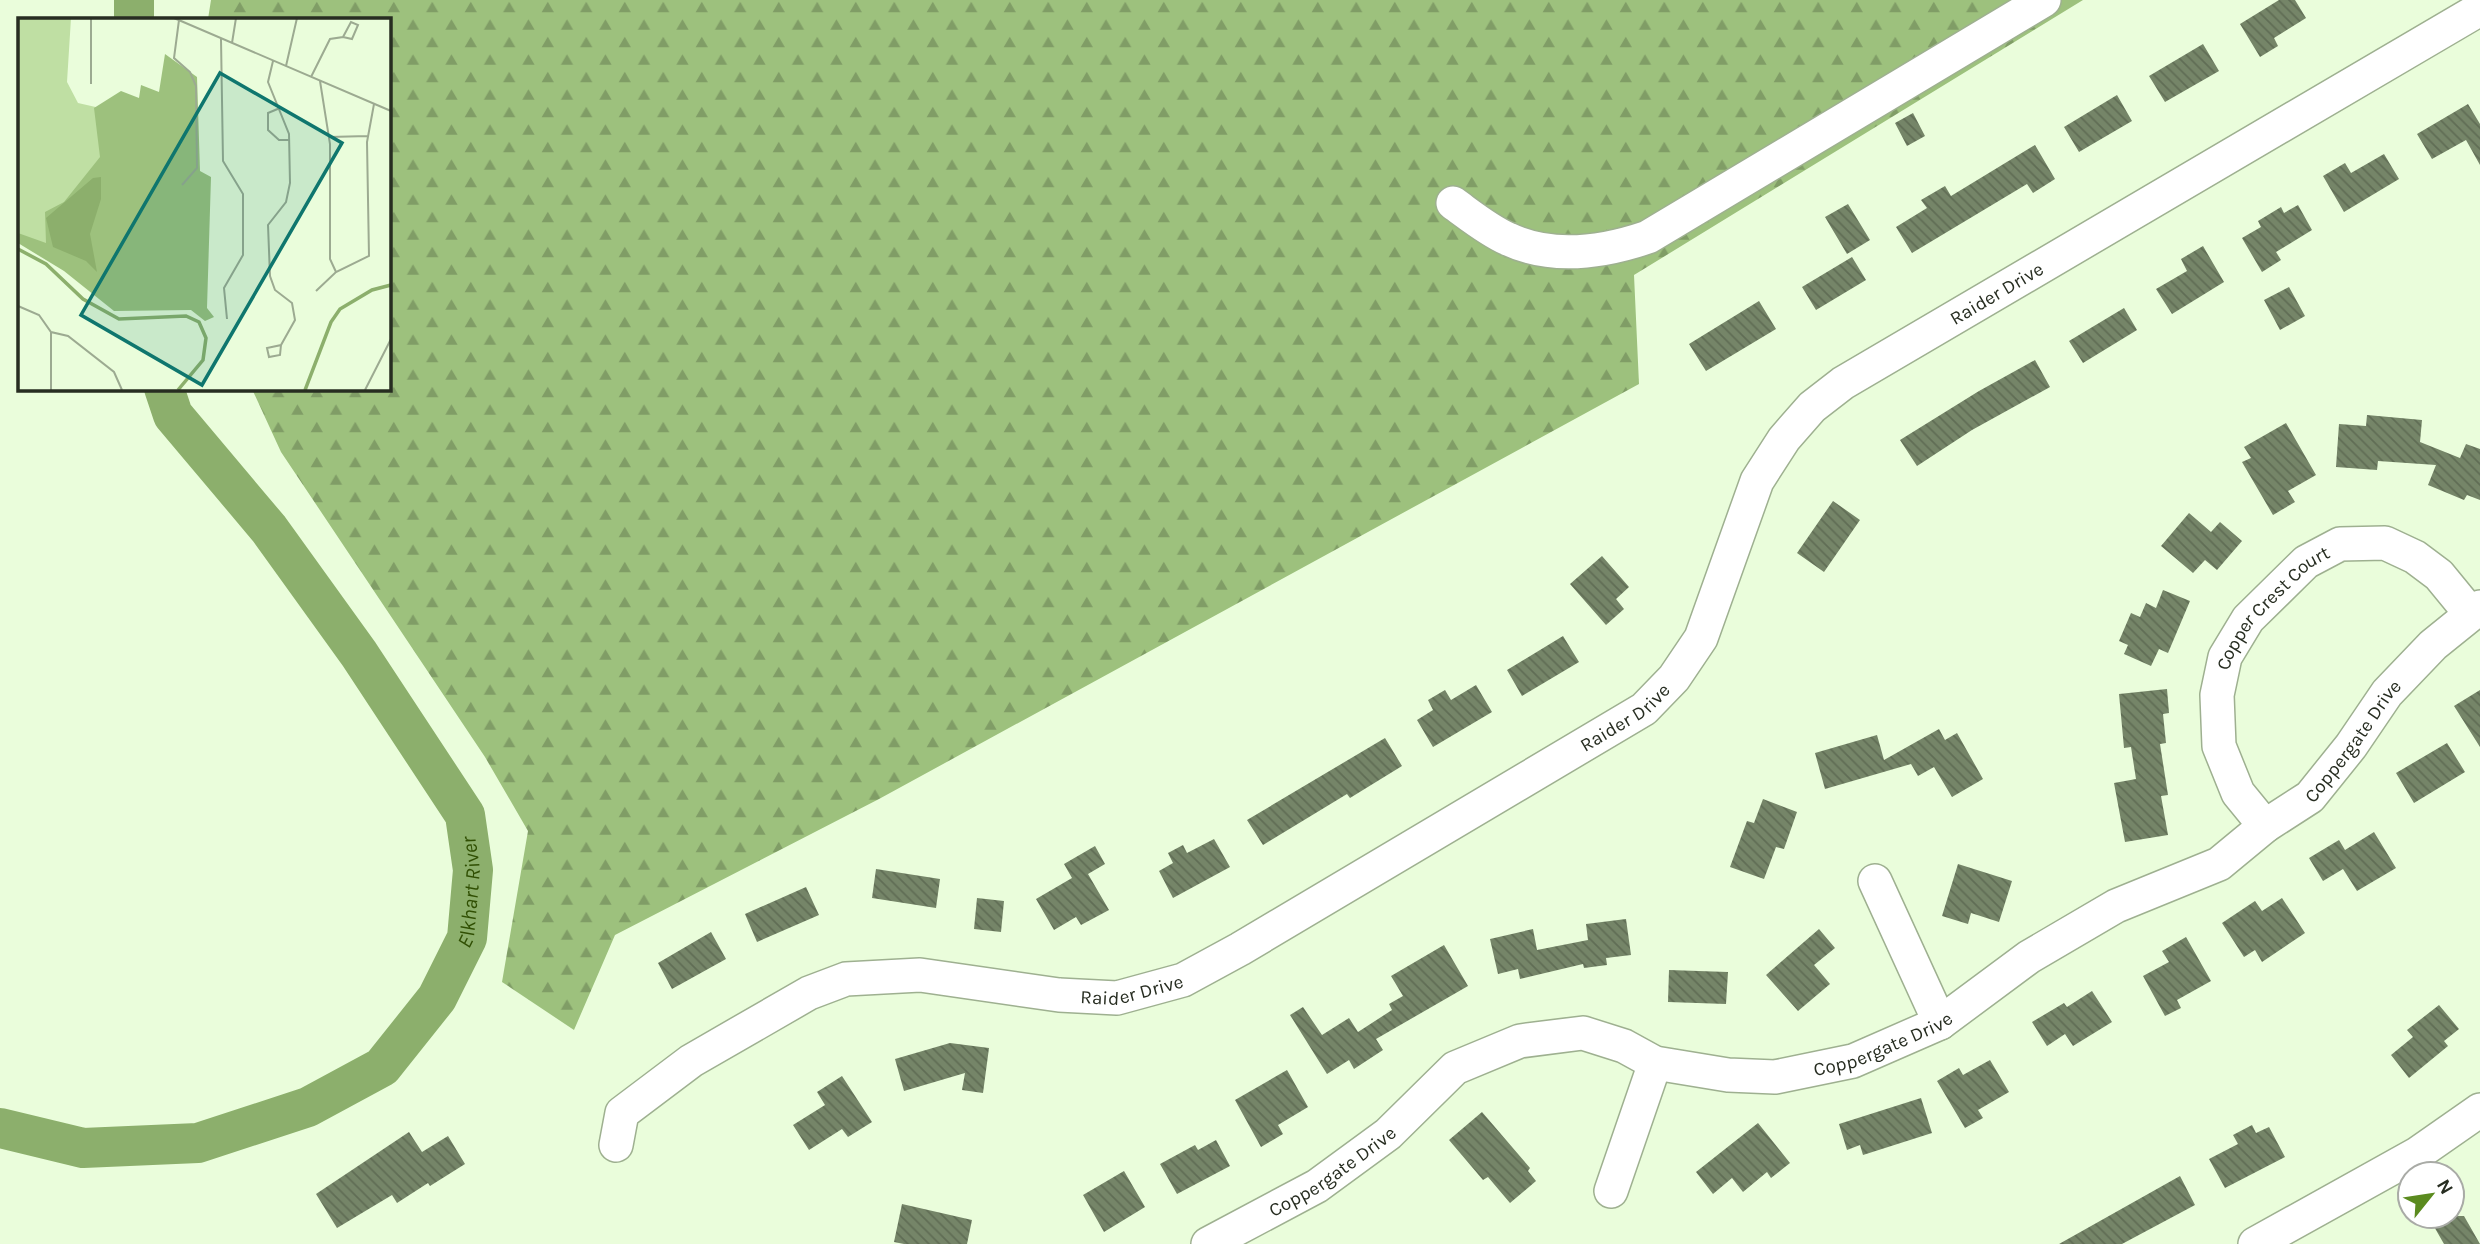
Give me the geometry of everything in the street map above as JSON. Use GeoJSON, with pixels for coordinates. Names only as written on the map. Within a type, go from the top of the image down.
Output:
{"type":"FeatureCollection","features":[{"type":"Feature","properties":{"kind":"street"},"geometry":{"type":"LineString","coordinates":[[1453,203],[1509,240],[1565,253],[1623,246],[1648,237],[2044,0]]}},
{"type":"Feature","properties":{"kind":"street","name":"Raider Drive"},"geometry":{"type":"LineString","coordinates":[[616,1145],[622,1114],[691,1061],[809,993],[846,979],[920,975],[1059,995],[1117,998],[1183,980],[1240,949],[1644,709],[1674,678],[1701,638],[1757,481],[1784,439],[1812,407],[1855,376],[2480,9]]}},
{"type":"Feature","properties":{"kind":"street","name":"Copper Crest Court"},"geometry":{"type":"LineString","coordinates":[[2265,826],[2238,793],[2219,746],[2217,695],[2225,657],[2248,619],[2306,562],[2340,544],[2385,543],[2415,557],[2440,575],[2475,610]]}},
{"type":"Feature","properties":{"kind":"street","name":"Coppergate Drive"},"geometry":{"type":"LineString","coordinates":[[1216,1242],[1317,1186],[1388,1134],[1455,1068],[1520,1041],[1583,1033],[1624,1046],[1655,1063],[1728,1075],[1775,1077],[1853,1062],[1940,1023],[2029,957],[2116,906],[2219,864],[2265,826],[2310,797],[2351,747],[2387,693],[2433,645],[2475,610]]}},
{"type":"Feature","properties":{"kind":"street"},"geometry":{"type":"LineString","coordinates":[[1875,881],[1940,1023]]}},
{"type":"Feature","properties":{"kind":"street"},"geometry":{"type":"LineString","coordinates":[[1611,1191],[1655,1063]]}},
{"type":"Feature","properties":{"kind":"street"},"geometry":{"type":"LineString","coordinates":[[2255,1244],[2478,1118]]}},
{"type":"Feature","properties":{"kind":"green space"},"geometry":{"type":"Polygon","coordinates":[[[211,0],[2083,0],[1634,275],[1639,384],[879,799],[615,935],[574,1030],[502,982],[528,831],[485,757],[281,452],[252,390],[390,390],[390,18],[208,18],[211,0]]]}},
{"type":"Feature","properties":{"kind":"building"},"geometry":{"type":"Polygon","coordinates":[[[2279,0],[2295,0],[2306,18],[2274,38],[2278,46],[2260,57],[2240,24],[2279,0]]]}},
{"type":"Feature","properties":{"kind":"building"},"geometry":{"type":"Polygon","coordinates":[[[2203,44],[2219,71],[2165,102],[2149,76],[2203,44]]]}},
{"type":"Feature","properties":{"kind":"building"},"geometry":{"type":"Polygon","coordinates":[[[2117,95],[2132,121],[2079,152],[2064,127],[2117,95]]]}},
{"type":"Feature","properties":{"kind":"building"},"geometry":{"type":"Polygon","coordinates":[[[2468,104],[2480,124],[2480,165],[2466,140],[2432,159],[2417,134],[2468,104]]]}},
{"type":"Feature","properties":{"kind":"building"},"geometry":{"type":"Polygon","coordinates":[[[1913,113],[1925,136],[1907,146],[1895,123],[1913,113]]]}},
{"type":"Feature","properties":{"kind":"building"},"geometry":{"type":"Polygon","coordinates":[[[2035,145],[2055,179],[2033,193],[2027,184],[1912,253],[1896,227],[1927,208],[1921,200],[1945,186],[1951,196],[2035,145]]]}},
{"type":"Feature","properties":{"kind":"building"},"geometry":{"type":"Polygon","coordinates":[[[2384,154],[2399,179],[2344,212],[2323,176],[2345,163],[2351,173],[2384,154]]]}},
{"type":"Feature","properties":{"kind":"building"},"geometry":{"type":"Polygon","coordinates":[[[1848,204],[1870,240],[1847,254],[1825,217],[1848,204]]]}},
{"type":"Feature","properties":{"kind":"building"},"geometry":{"type":"Polygon","coordinates":[[[2298,205],[2312,230],[2276,252],[2281,260],[2262,272],[2242,238],[2261,227],[2258,221],[2281,207],[2284,213],[2298,205]]]}},
{"type":"Feature","properties":{"kind":"building"},"geometry":{"type":"Polygon","coordinates":[[[2203,246],[2224,282],[2172,314],[2156,289],[2187,271],[2181,259],[2203,246]]]}},
{"type":"Feature","properties":{"kind":"building"},"geometry":{"type":"Polygon","coordinates":[[[1852,257],[1866,280],[1816,310],[1802,287],[1852,257]]]}},
{"type":"Feature","properties":{"kind":"building"},"geometry":{"type":"Polygon","coordinates":[[[2289,287],[2305,316],[2280,330],[2264,300],[2289,287]]]}},
{"type":"Feature","properties":{"kind":"building"},"geometry":{"type":"Polygon","coordinates":[[[1759,301],[1776,329],[1706,371],[1689,344],[1759,301]]]}},
{"type":"Feature","properties":{"kind":"building"},"geometry":{"type":"Polygon","coordinates":[[[2124,308],[2137,330],[2083,363],[2069,341],[2124,308]]]}},
{"type":"Feature","properties":{"kind":"building"},"geometry":{"type":"Polygon","coordinates":[[[2035,360],[2050,387],[1972,430],[1917,466],[1900,440],[2035,360]]]}},
{"type":"Feature","properties":{"kind":"building"},"geometry":{"type":"Polygon","coordinates":[[[2367,415],[2422,420],[2420,442],[2460,458],[2466,444],[2480,449],[2480,500],[2467,495],[2464,500],[2428,485],[2436,465],[2378,461],[2377,470],[2336,467],[2339,424],[2366,426],[2367,415]]]}},
{"type":"Feature","properties":{"kind":"building"},"geometry":{"type":"Polygon","coordinates":[[[2286,423],[2316,475],[2288,491],[2295,502],[2273,515],[2242,462],[2251,458],[2244,447],[2286,423]]]}},
{"type":"Feature","properties":{"kind":"building"},"geometry":{"type":"Polygon","coordinates":[[[1833,501],[1860,520],[1824,572],[1797,553],[1833,501]]]}},
{"type":"Feature","properties":{"kind":"building"},"geometry":{"type":"Polygon","coordinates":[[[2189,513],[2211,532],[2220,522],[2242,541],[2217,570],[2205,560],[2193,573],[2161,546],[2189,513]]]}},
{"type":"Feature","properties":{"kind":"building"},"geometry":{"type":"Polygon","coordinates":[[[1602,556],[1629,587],[1616,599],[1624,609],[1606,625],[1570,584],[1602,556]]]}},
{"type":"Feature","properties":{"kind":"building"},"geometry":{"type":"Polygon","coordinates":[[[2163,590],[2190,601],[2168,653],[2159,649],[2151,666],[2124,654],[2128,645],[2119,641],[2131,613],[2140,617],[2146,603],[2156,608],[2163,590]]]}},
{"type":"Feature","properties":{"kind":"building"},"geometry":{"type":"Polygon","coordinates":[[[1563,636],[1579,662],[1522,696],[1507,670],[1563,636]]]}},
{"type":"Feature","properties":{"kind":"building"},"geometry":{"type":"Polygon","coordinates":[[[1476,685],[1492,712],[1433,747],[1417,720],[1433,710],[1428,700],[1445,690],[1451,700],[1476,685]]]}},
{"type":"Feature","properties":{"kind":"building"},"geometry":{"type":"Polygon","coordinates":[[[2167,689],[2169,713],[2163,714],[2166,743],[2160,744],[2168,795],[2161,796],[2168,835],[2125,842],[2114,783],[2136,779],[2131,747],[2124,748],[2119,694],[2167,689]]]}},
{"type":"Feature","properties":{"kind":"building"},"geometry":{"type":"Polygon","coordinates":[[[2480,690],[2480,747],[2454,706],[2480,690]]]}},
{"type":"Feature","properties":{"kind":"building"},"geometry":{"type":"Polygon","coordinates":[[[1939,729],[1945,740],[1957,733],[1983,779],[1952,797],[1934,767],[1918,776],[1911,764],[1825,789],[1815,753],[1877,735],[1884,760],[1939,729]]]}},
{"type":"Feature","properties":{"kind":"building"},"geometry":{"type":"Polygon","coordinates":[[[1385,738],[1402,766],[1350,798],[1347,794],[1263,845],[1247,820],[1385,738]]]}},
{"type":"Feature","properties":{"kind":"building"},"geometry":{"type":"Polygon","coordinates":[[[2447,743],[2465,772],[2414,803],[2396,773],[2447,743]]]}},
{"type":"Feature","properties":{"kind":"building"},"geometry":{"type":"Polygon","coordinates":[[[1763,799],[1797,812],[1784,849],[1776,847],[1764,879],[1730,867],[1747,821],[1754,823],[1763,799]]]}},
{"type":"Feature","properties":{"kind":"building"},"geometry":{"type":"Polygon","coordinates":[[[2374,832],[2396,868],[2357,891],[2343,869],[2323,881],[2309,858],[2339,840],[2345,850],[2374,832]]]}},
{"type":"Feature","properties":{"kind":"building"},"geometry":{"type":"Polygon","coordinates":[[[1214,839],[1230,867],[1173,898],[1159,871],[1173,863],[1168,853],[1183,845],[1187,853],[1214,839]]]}},
{"type":"Feature","properties":{"kind":"building"},"geometry":{"type":"Polygon","coordinates":[[[1095,846],[1105,864],[1088,874],[1109,910],[1081,925],[1076,917],[1054,930],[1036,899],[1072,878],[1064,864],[1095,846]]]}},
{"type":"Feature","properties":{"kind":"building"},"geometry":{"type":"Polygon","coordinates":[[[1958,864],[2012,881],[1999,922],[1971,913],[1968,924],[1942,916],[1958,864]]]}},
{"type":"Feature","properties":{"kind":"building"},"geometry":{"type":"Polygon","coordinates":[[[876,869],[940,879],[936,908],[872,898],[876,869]]]}},
{"type":"Feature","properties":{"kind":"building"},"geometry":{"type":"Polygon","coordinates":[[[806,887],[819,915],[757,942],[745,914],[806,887]]]}},
{"type":"Feature","properties":{"kind":"building"},"geometry":{"type":"Polygon","coordinates":[[[977,898],[1004,901],[1001,932],[974,929],[977,898]]]}},
{"type":"Feature","properties":{"kind":"building"},"geometry":{"type":"Polygon","coordinates":[[[2282,898],[2305,933],[2262,962],[2255,950],[2244,957],[2222,923],[2255,901],[2262,911],[2282,898]]]}},
{"type":"Feature","properties":{"kind":"building"},"geometry":{"type":"Polygon","coordinates":[[[1626,919],[1631,955],[1606,958],[1607,965],[1584,968],[1583,964],[1520,979],[1518,969],[1498,974],[1490,939],[1533,929],[1537,950],[1588,940],[1586,924],[1626,919]]]}},
{"type":"Feature","properties":{"kind":"building"},"geometry":{"type":"Polygon","coordinates":[[[1819,929],[1835,948],[1814,965],[1830,984],[1798,1011],[1766,975],[1819,929]]]}},
{"type":"Feature","properties":{"kind":"building"},"geometry":{"type":"Polygon","coordinates":[[[711,932],[726,959],[672,989],[658,963],[711,932]]]}},
{"type":"Feature","properties":{"kind":"building"},"geometry":{"type":"Polygon","coordinates":[[[2186,937],[2211,981],[2177,1000],[2181,1008],[2165,1016],[2143,976],[2169,962],[2162,951],[2186,937]]]}},
{"type":"Feature","properties":{"kind":"building"},"geometry":{"type":"Polygon","coordinates":[[[1444,945],[1468,986],[1376,1039],[1383,1050],[1354,1069],[1349,1060],[1327,1074],[1290,1015],[1303,1007],[1322,1035],[1349,1018],[1358,1032],[1392,1010],[1389,1004],[1403,996],[1391,976],[1444,945]]]}},
{"type":"Feature","properties":{"kind":"building"},"geometry":{"type":"Polygon","coordinates":[[[1669,970],[1728,972],[1726,1004],[1668,1002],[1669,970]]]}},
{"type":"Feature","properties":{"kind":"building"},"geometry":{"type":"Polygon","coordinates":[[[2092,991],[2112,1022],[2073,1046],[2065,1034],[2047,1046],[2032,1022],[2064,1003],[2067,1007],[2092,991]]]}},
{"type":"Feature","properties":{"kind":"building"},"geometry":{"type":"Polygon","coordinates":[[[2439,1005],[2459,1029],[2444,1041],[2448,1046],[2409,1078],[2391,1055],[2413,1037],[2407,1030],[2439,1005]]]}},
{"type":"Feature","properties":{"kind":"building"},"geometry":{"type":"Polygon","coordinates":[[[950,1043],[989,1048],[983,1093],[962,1090],[965,1073],[904,1091],[895,1059],[950,1043]]]}},
{"type":"Feature","properties":{"kind":"building"},"geometry":{"type":"Polygon","coordinates":[[[1990,1060],[2009,1092],[1978,1110],[1983,1118],[1965,1128],[1937,1081],[1959,1068],[1963,1075],[1990,1060]]]}},
{"type":"Feature","properties":{"kind":"building"},"geometry":{"type":"Polygon","coordinates":[[[1287,1070],[1308,1107],[1278,1125],[1283,1134],[1261,1147],[1235,1100],[1287,1070]]]}},
{"type":"Feature","properties":{"kind":"building"},"geometry":{"type":"Polygon","coordinates":[[[842,1076],[872,1122],[848,1137],[842,1129],[809,1150],[793,1125],[825,1105],[817,1092],[842,1076]]]}},
{"type":"Feature","properties":{"kind":"building"},"geometry":{"type":"Polygon","coordinates":[[[1921,1098],[1932,1133],[1863,1155],[1860,1145],[1847,1150],[1839,1124],[1921,1098]]]}},
{"type":"Feature","properties":{"kind":"building"},"geometry":{"type":"Polygon","coordinates":[[[1482,1112],[1530,1168],[1528,1171],[1536,1181],[1510,1203],[1488,1177],[1483,1180],[1449,1140],[1482,1112]]]}},
{"type":"Feature","properties":{"kind":"building"},"geometry":{"type":"Polygon","coordinates":[[[1758,1123],[1790,1163],[1771,1178],[1767,1172],[1743,1192],[1732,1178],[1713,1194],[1696,1172],[1758,1123]]]}},
{"type":"Feature","properties":{"kind":"building"},"geometry":{"type":"Polygon","coordinates":[[[2252,1125],[2256,1133],[2269,1127],[2285,1157],[2225,1188],[2209,1159],[2238,1144],[2233,1135],[2252,1125]]]}},
{"type":"Feature","properties":{"kind":"building"},"geometry":{"type":"Polygon","coordinates":[[[409,1132],[422,1152],[448,1136],[465,1164],[397,1203],[392,1195],[337,1228],[316,1194],[409,1132]]]}},
{"type":"Feature","properties":{"kind":"building"},"geometry":{"type":"Polygon","coordinates":[[[1216,1140],[1230,1166],[1177,1194],[1160,1164],[1195,1145],[1198,1150],[1216,1140]]]}},
{"type":"Feature","properties":{"kind":"building"},"geometry":{"type":"Polygon","coordinates":[[[1124,1171],[1145,1207],[1104,1232],[1083,1195],[1124,1171]]]}},
{"type":"Feature","properties":{"kind":"building"},"geometry":{"type":"Polygon","coordinates":[[[2180,1176],[2195,1205],[2122,1244],[2059,1244],[2180,1176]]]}},
{"type":"Feature","properties":{"kind":"building"},"geometry":{"type":"Polygon","coordinates":[[[902,1204],[972,1220],[967,1244],[894,1242],[902,1204]]]}},
{"type":"Feature","properties":{"kind":"building"},"geometry":{"type":"Polygon","coordinates":[[[2466,1220],[2480,1244],[2444,1244],[2436,1230],[2466,1230],[2466,1220]]]}},
{"type":"Feature","properties":{"kind":"waterway","name":"Elkhart River"},"geometry":{"type":"LineString","coordinates":[[134,0],[134,18]]}},
{"type":"Feature","properties":{"kind":"waterway","name":"Elkhart River"},"geometry":{"type":"LineString","coordinates":[[0,1128],[83,1148],[198,1143],[308,1107],[382,1067],[437,998],[467,938],[473,870],[465,815],[359,654],[269,529],[173,415],[165,390]]}}]}
